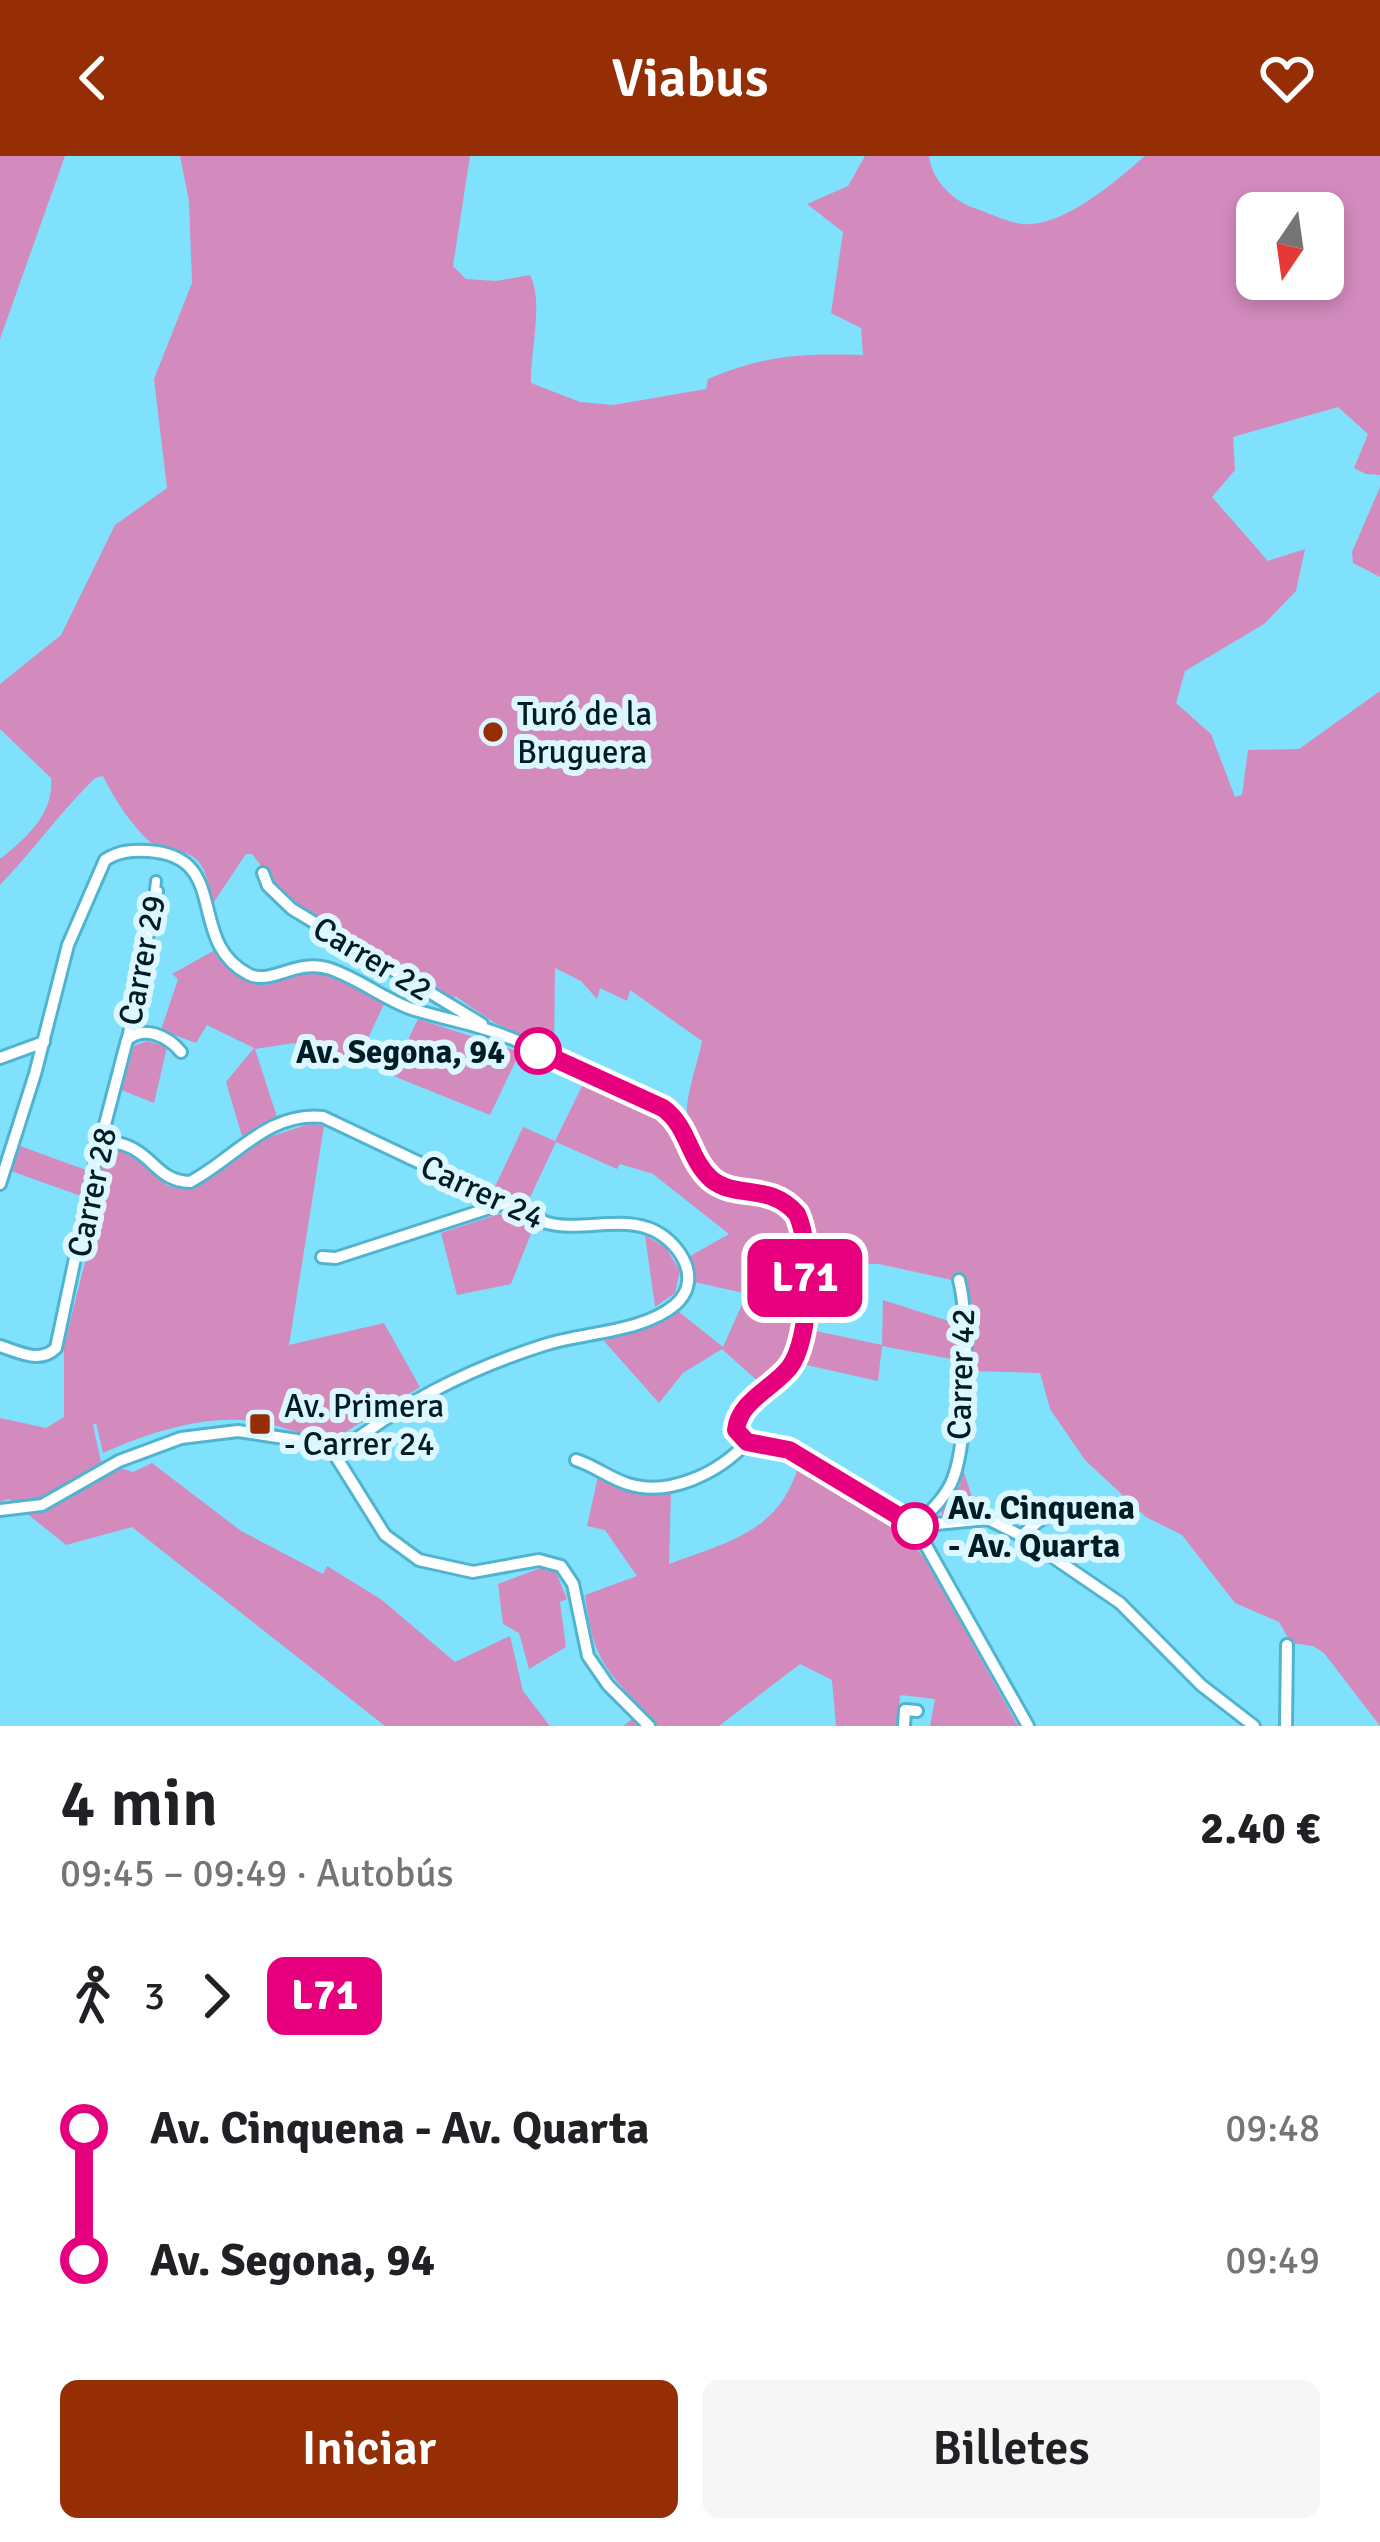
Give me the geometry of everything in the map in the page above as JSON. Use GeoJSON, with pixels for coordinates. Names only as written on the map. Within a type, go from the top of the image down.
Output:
{"type":"FeatureCollection","features":[{"type":"Feature","properties":{"kind":"street"},"geometry":{"type":"LineString","coordinates":[[0,1184],[6,1141],[44,1042],[62,962],[97,872],[115,854],[134,851],[170,855],[194,867],[212,933],[244,973],[260,978],[299,965],[350,976],[404,1006],[495,1032],[663,1108],[678,1121],[696,1160],[712,1179],[727,1187],[772,1194],[797,1214],[806,1256],[802,1341],[789,1368],[740,1413],[736,1430],[747,1442],[789,1450],[915,1526],[1028,1726]]}},
{"type":"Feature","properties":{"kind":"street","name":"Carrer 22"},"geometry":{"type":"LineString","coordinates":[[262,873],[268,886],[292,909],[495,1032]]}},
{"type":"Feature","properties":{"kind":"street","name":"Carrer 29"},"geometry":{"type":"LineString","coordinates":[[127,1040],[158,891],[154,890],[156,880]]}},
{"type":"Feature","properties":{"kind":"street"},"geometry":{"type":"LineString","coordinates":[[127,1040],[147,1032],[171,1040],[181,1052]]}},
{"type":"Feature","properties":{"kind":"street","name":"Carrer 28"},"geometry":{"type":"LineString","coordinates":[[0,1346],[37,1357],[56,1348],[100,1141],[127,1040]]}},
{"type":"Feature","properties":{"kind":"street"},"geometry":{"type":"LineString","coordinates":[[0,1058],[44,1042]]}},
{"type":"Feature","properties":{"kind":"street","name":"Carrer 24"},"geometry":{"type":"LineString","coordinates":[[100,1141],[132,1145],[167,1176],[184,1182],[218,1165],[259,1132],[299,1117],[322,1117],[559,1226],[633,1224],[655,1231],[684,1258],[688,1276],[684,1292],[668,1309],[593,1337],[548,1343],[434,1388],[392,1412],[335,1455]]}},
{"type":"Feature","properties":{"kind":"street"},"geometry":{"type":"LineString","coordinates":[[322,1257],[336,1258],[505,1203]]}},
{"type":"Feature","properties":{"kind":"street","name":"Carrer 42"},"geometry":{"type":"LineString","coordinates":[[915,1526],[940,1500],[956,1471],[966,1319],[959,1280]]}},
{"type":"Feature","properties":{"kind":"street"},"geometry":{"type":"LineString","coordinates":[[0,1510],[42,1505],[118,1461],[181,1438],[258,1432],[297,1440],[335,1455],[385,1534],[418,1560],[473,1572],[539,1560],[561,1566],[573,1584],[591,1662],[649,1726]]}},
{"type":"Feature","properties":{"kind":"street"},"geometry":{"type":"LineString","coordinates":[[577,1460],[627,1484],[658,1487],[711,1472],[747,1442]]}},
{"type":"Feature","properties":{"kind":"street"},"geometry":{"type":"LineString","coordinates":[[1022,1536],[1045,1516],[1076,1505],[1116,1510]]}},
{"type":"Feature","properties":{"kind":"street"},"geometry":{"type":"LineString","coordinates":[[915,1526],[988,1520],[1022,1536],[1120,1603],[1201,1685],[1254,1726]]}},
{"type":"Feature","properties":{"kind":"street"},"geometry":{"type":"LineString","coordinates":[[1286,1726],[1287,1645]]}},
{"type":"Feature","properties":{"kind":"street"},"geometry":{"type":"LineString","coordinates":[[904,1726],[905,1710],[917,1711]]}},
{"type":"Feature","properties":{"kind":"shaded area"},"geometry":{"type":"Polygon","coordinates":[[[0,156],[65,156],[0,339],[0,156]]]}},
{"type":"Feature","properties":{"kind":"shaded area"},"geometry":{"type":"Polygon","coordinates":[[[180,156],[470,156],[453,266],[466,279],[496,281],[530,275],[536,313],[531,383],[580,402],[613,405],[706,389],[708,379],[766,360],[863,355],[861,328],[831,313],[843,232],[807,204],[848,186],[865,156],[929,156],[939,182],[952,196],[1022,224],[1071,211],[1145,156],[1380,156],[1380,475],[1354,468],[1368,434],[1338,407],[1233,437],[1235,470],[1212,497],[1268,561],[1305,549],[1296,591],[1264,624],[1185,671],[1176,703],[1211,734],[1235,797],[1242,795],[1248,750],[1299,749],[1380,691],[1380,1726],[1324,1653],[1291,1643],[1279,1622],[1235,1603],[1182,1535],[1146,1517],[1085,1460],[1050,1409],[1040,1373],[971,1371],[973,1328],[962,1276],[952,1280],[879,1264],[812,1263],[807,1225],[793,1202],[775,1190],[711,1168],[695,1149],[687,1116],[702,1041],[630,990],[627,1001],[600,988],[597,999],[581,981],[555,968],[554,1050],[495,1023],[455,996],[434,990],[299,910],[252,854],[246,854],[212,905],[205,872],[196,859],[146,839],[103,776],[82,791],[0,885],[0,859],[43,814],[51,778],[0,729],[0,684],[61,635],[115,525],[167,488],[154,379],[192,283],[189,201],[180,156]]]}},
{"type":"Feature","properties":{"kind":"shaded area"},"geometry":{"type":"Polygon","coordinates":[[[1380,487],[1380,577],[1353,563],[1352,552],[1380,487]]]}},
{"type":"Feature","properties":{"kind":"shaded area"},"geometry":{"type":"Polygon","coordinates":[[[215,950],[234,972],[258,985],[314,973],[342,981],[384,1004],[358,1060],[294,1043],[255,1049],[277,1117],[242,1136],[226,1082],[254,1048],[207,1025],[196,1043],[161,1030],[178,979],[172,974],[215,950]]]}},
{"type":"Feature","properties":{"kind":"shaded area"},"geometry":{"type":"Polygon","coordinates":[[[418,1019],[520,1052],[490,1115],[391,1075],[418,1019]]]}},
{"type":"Feature","properties":{"kind":"shaded area"},"geometry":{"type":"Polygon","coordinates":[[[147,1041],[167,1047],[154,1103],[121,1090],[134,1046],[147,1041]]]}},
{"type":"Feature","properties":{"kind":"shaded area"},"geometry":{"type":"Polygon","coordinates":[[[585,1080],[645,1106],[666,1121],[680,1137],[700,1177],[715,1189],[783,1210],[797,1235],[797,1291],[744,1293],[694,1282],[690,1256],[729,1234],[653,1174],[620,1164],[617,1169],[556,1142],[526,1206],[493,1191],[523,1127],[555,1141],[585,1080]]]}},
{"type":"Feature","properties":{"kind":"shaded area"},"geometry":{"type":"Polygon","coordinates":[[[312,1123],[324,1126],[289,1345],[384,1323],[420,1387],[332,1440],[259,1422],[220,1420],[159,1432],[103,1453],[96,1423],[101,1462],[133,1472],[152,1463],[241,1531],[323,1574],[327,1566],[382,1600],[455,1662],[510,1636],[523,1691],[550,1726],[385,1726],[132,1527],[66,1545],[9,1499],[0,1502],[0,1418],[46,1428],[64,1417],[64,1346],[104,1158],[124,1150],[168,1186],[194,1189],[263,1139],[312,1123]]]}},
{"type":"Feature","properties":{"kind":"shaded area"},"geometry":{"type":"Polygon","coordinates":[[[20,1146],[86,1170],[81,1196],[11,1171],[20,1146]]]}},
{"type":"Feature","properties":{"kind":"shaded area"},"geometry":{"type":"Polygon","coordinates":[[[499,1214],[534,1226],[511,1284],[457,1295],[441,1233],[499,1214]]]}},
{"type":"Feature","properties":{"kind":"shaded area"},"geometry":{"type":"Polygon","coordinates":[[[645,1235],[666,1248],[680,1271],[675,1293],[655,1307],[645,1235]]]}},
{"type":"Feature","properties":{"kind":"shaded area"},"geometry":{"type":"Polygon","coordinates":[[[744,1300],[797,1300],[791,1354],[761,1384],[722,1349],[683,1373],[659,1403],[604,1341],[678,1311],[723,1347],[744,1300]]]}},
{"type":"Feature","properties":{"kind":"shaded area"},"geometry":{"type":"Polygon","coordinates":[[[883,1300],[958,1324],[957,1360],[882,1346],[878,1381],[802,1364],[811,1330],[882,1345],[883,1300]]]}},
{"type":"Feature","properties":{"kind":"shaded area"},"geometry":{"type":"Polygon","coordinates":[[[799,1464],[904,1530],[928,1564],[1018,1726],[930,1726],[935,1699],[900,1695],[898,1726],[836,1726],[832,1680],[800,1664],[719,1726],[623,1726],[644,1710],[602,1659],[585,1595],[637,1576],[605,1530],[587,1526],[598,1476],[632,1491],[671,1492],[669,1564],[731,1541],[765,1520],[790,1487],[799,1464]]]}},
{"type":"Feature","properties":{"kind":"shaded area"},"geometry":{"type":"Polygon","coordinates":[[[963,1469],[977,1513],[942,1515],[960,1485],[963,1469]]]}},
{"type":"Feature","properties":{"kind":"shaded area"},"geometry":{"type":"Polygon","coordinates":[[[543,1567],[555,1570],[567,1599],[560,1602],[566,1647],[529,1669],[519,1633],[503,1624],[498,1584],[543,1567]]]}},
{"type":"Feature","properties":{"kind":"bus line","name":"L71"},"geometry":{"type":"LineString","coordinates":[[538,1051],[663,1108],[678,1121],[696,1160],[712,1179],[727,1187],[772,1194],[797,1214],[806,1256],[801,1347],[782,1375],[740,1413],[736,1430],[747,1442],[789,1450],[817,1465],[915,1526]]}},
{"type":"Feature","properties":{"kind":"place","name":"Turó de la Bruguera"},"geometry":{"type":"Point","coordinates":[493,732]}},
{"type":"Feature","properties":{"kind":"place","name":"Av. Segona, 94"},"geometry":{"type":"Point","coordinates":[538,1051]}},
{"type":"Feature","properties":{"kind":"place","name":"Av. Primera - Carrer 24"},"geometry":{"type":"Point","coordinates":[260,1424]}},
{"type":"Feature","properties":{"kind":"place","name":"Av. Cinquena - Av. Quarta"},"geometry":{"type":"Point","coordinates":[915,1526]}}]}
